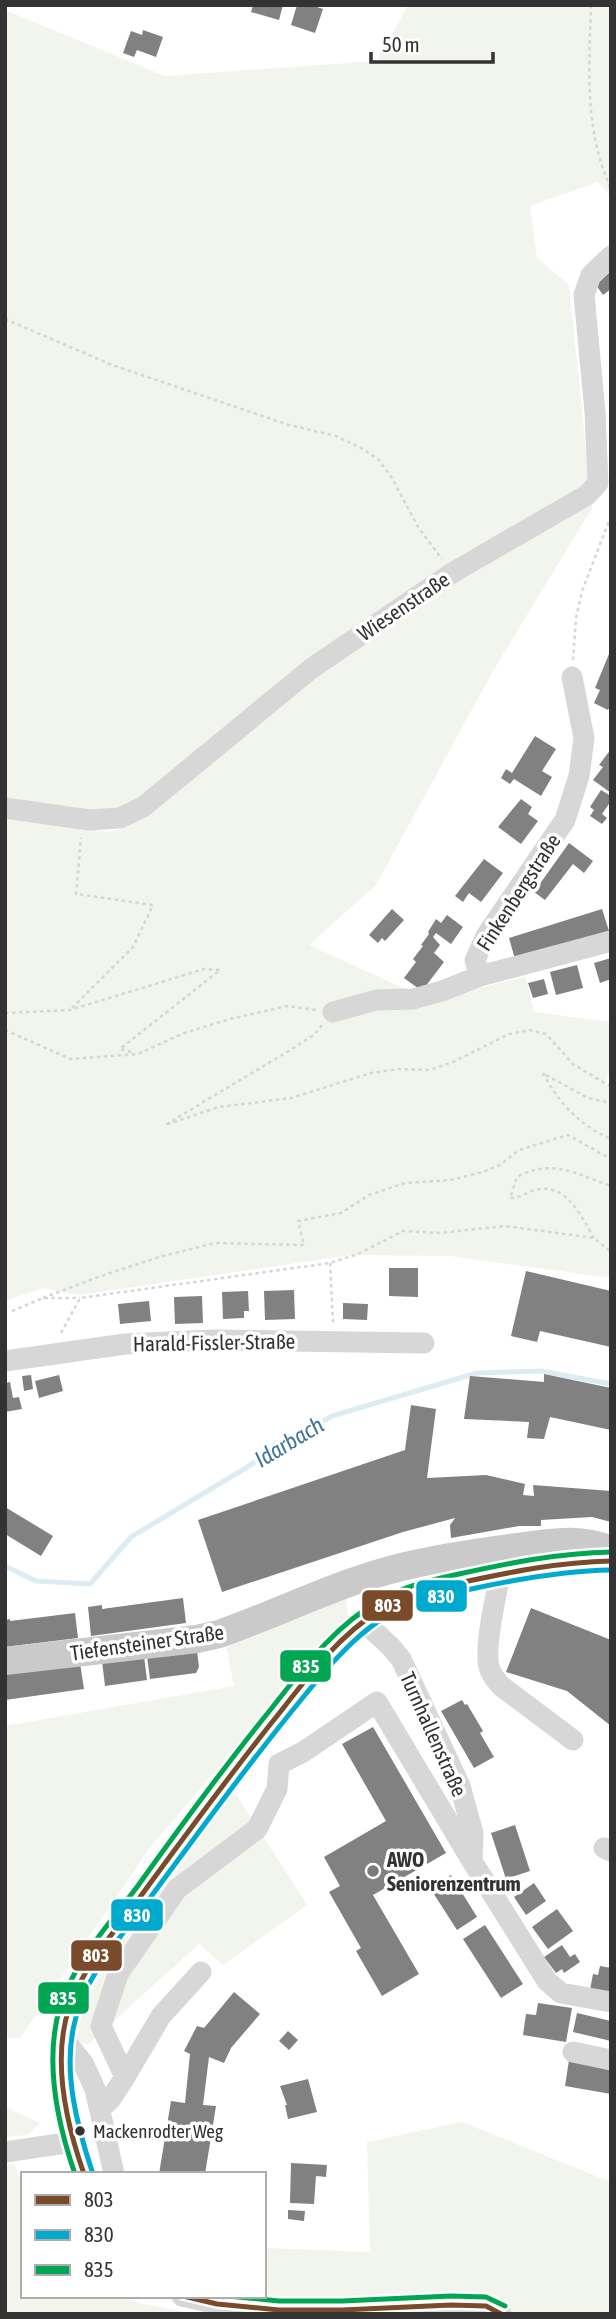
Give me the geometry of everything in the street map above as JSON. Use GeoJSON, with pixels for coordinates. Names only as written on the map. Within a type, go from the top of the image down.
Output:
{"type":"FeatureCollection","features":[{"type":"Feature","properties":{"kind":"main road","name":"Tiefensteiner Straße"},"geometry":{"type":"LineString","coordinates":[[5,1661],[197,1639],[219,1634],[352,1582],[390,1570],[441,1559],[563,1541],[590,1542],[611,1550]]}},
{"type":"Feature","properties":{"kind":"street","name":"Wiesenstraße"},"geometry":{"type":"LineString","coordinates":[[5,808],[83,819],[120,818],[143,807],[312,668],[452,573],[587,495],[598,483],[595,412],[584,295],[591,275],[611,256]]}},
{"type":"Feature","properties":{"kind":"street","name":"Finkenbergstraße"},"geometry":{"type":"LineString","coordinates":[[572,677],[584,738],[579,776],[565,820],[486,936],[475,960],[480,976],[611,942]]}},
{"type":"Feature","properties":{"kind":"street"},"geometry":{"type":"LineString","coordinates":[[333,1012],[376,1000],[413,999],[480,976]]}},
{"type":"Feature","properties":{"kind":"street","name":"Harald-Fissler-Straße"},"geometry":{"type":"LineString","coordinates":[[5,1361],[125,1344],[214,1340],[424,1343]]}},
{"type":"Feature","properties":{"kind":"street"},"geometry":{"type":"LineString","coordinates":[[83,2172],[73,2142],[64,2090],[63,2038],[68,2010],[78,1987],[150,1883],[264,1732],[333,1648],[363,1622],[399,1599],[432,1589],[551,1564],[611,1561]]}},
{"type":"Feature","properties":{"kind":"street"},"geometry":{"type":"LineString","coordinates":[[499,1574],[488,1665],[492,1675],[500,1686],[573,1740]]}},
{"type":"Feature","properties":{"kind":"street","name":"Turnhallenstraße"},"geometry":{"type":"LineString","coordinates":[[363,1622],[401,1659],[460,1786],[472,1833],[472,1861],[547,1981],[561,1993],[611,2002]]}},
{"type":"Feature","properties":{"kind":"street"},"geometry":{"type":"LineString","coordinates":[[125,2077],[102,2026],[118,1974],[177,1889],[257,1829],[277,1789],[279,1764],[303,1752],[377,1702],[472,1861]]}},
{"type":"Feature","properties":{"kind":"street"},"geometry":{"type":"LineString","coordinates":[[100,2109],[110,2100],[125,2077],[160,2016],[201,1972]]}},
{"type":"Feature","properties":{"kind":"street"},"geometry":{"type":"LineString","coordinates":[[63,2038],[83,2063],[95,2089],[114,2172]]}},
{"type":"Feature","properties":{"kind":"street"},"geometry":{"type":"LineString","coordinates":[[573,2052],[611,2060]]}},
{"type":"Feature","properties":{"kind":"street"},"geometry":{"type":"LineString","coordinates":[[5,2152],[73,2142]]}},
{"type":"Feature","properties":{"kind":"street"},"geometry":{"type":"LineString","coordinates":[[191,2298],[217,2304],[279,2310],[451,2305],[486,2306],[501,2314]]}},
{"type":"Feature","properties":{"kind":"path"},"geometry":{"type":"LineString","coordinates":[[592,5],[588,96],[600,165],[611,189]]}},
{"type":"Feature","properties":{"kind":"path"},"geometry":{"type":"LineString","coordinates":[[5,319],[112,365],[289,425],[336,436],[361,448],[378,459],[392,478],[418,527],[452,573]]}},
{"type":"Feature","properties":{"kind":"path"},"geometry":{"type":"LineString","coordinates":[[572,677],[576,618],[582,591],[611,516]]}},
{"type":"Feature","properties":{"kind":"path"},"geometry":{"type":"LineString","coordinates":[[70,1010],[133,947],[153,905],[76,894],[83,819]]}},
{"type":"Feature","properties":{"kind":"path"},"geometry":{"type":"LineString","coordinates":[[5,1013],[70,1010],[204,969],[220,970],[120,1049],[138,1054]]}},
{"type":"Feature","properties":{"kind":"path"},"geometry":{"type":"LineString","coordinates":[[5,1030],[71,1059],[138,1054],[184,1033],[287,1006],[333,1012]]}},
{"type":"Feature","properties":{"kind":"path"},"geometry":{"type":"LineString","coordinates":[[333,1012],[314,1035],[165,1125],[219,1107],[291,1098],[371,1073],[399,1069],[430,1070],[453,1062],[509,1034],[530,1030],[546,1034],[573,1064],[611,1087]]}},
{"type":"Feature","properties":{"kind":"path"},"geometry":{"type":"LineString","coordinates":[[611,1103],[588,1098],[543,1073],[552,1090],[575,1116],[593,1131],[611,1139]]}},
{"type":"Feature","properties":{"kind":"path"},"geometry":{"type":"LineString","coordinates":[[12,1311],[99,1277],[159,1257],[215,1243],[304,1245],[298,1221],[341,1213],[369,1195],[405,1183],[451,1180],[483,1172],[499,1165],[519,1150],[568,1135],[611,1159]]}},
{"type":"Feature","properties":{"kind":"path"},"geometry":{"type":"LineString","coordinates":[[611,1186],[559,1167],[530,1170],[517,1177],[510,1198],[520,1198],[539,1188],[557,1190],[576,1208],[594,1238],[611,1252]]}},
{"type":"Feature","properties":{"kind":"path"},"geometry":{"type":"LineString","coordinates":[[43,1298],[80,1298],[330,1263],[358,1254],[403,1231],[440,1233],[505,1226],[594,1238]]}},
{"type":"Feature","properties":{"kind":"path"},"geometry":{"type":"LineString","coordinates":[[330,1263],[334,1340]]}},
{"type":"Feature","properties":{"kind":"path"},"geometry":{"type":"LineString","coordinates":[[49,1355],[80,1298]]}},
{"type":"Feature","properties":{"kind":"shaded area"},"geometry":{"type":"Polygon","coordinates":[[[408,5],[611,5],[611,197],[598,182],[530,206],[537,258],[569,285],[592,508],[493,671],[376,885],[309,945],[430,1000],[526,977],[534,1012],[611,1022],[611,1068],[605,1085],[611,1089],[611,1278],[450,1256],[351,1255],[79,1295],[43,1288],[5,1301],[5,815],[108,832],[124,828],[102,812],[5,801],[5,10],[165,76],[377,61],[408,5]]]}},
{"type":"Feature","properties":{"kind":"shaded area"},"geometry":{"type":"Polygon","coordinates":[[[346,1598],[348,1616],[151,1846],[20,2038],[5,2038],[5,1726],[234,1686],[226,1645],[346,1598]]]}},
{"type":"Feature","properties":{"kind":"shaded area"},"geometry":{"type":"Polygon","coordinates":[[[234,1791],[307,1905],[223,1965],[199,1944],[87,2045],[71,2040],[81,1992],[162,1873],[234,1791]]]}},
{"type":"Feature","properties":{"kind":"shaded area"},"geometry":{"type":"Polygon","coordinates":[[[5,2107],[40,2123],[27,2135],[5,2137],[5,2107]]]}},
{"type":"Feature","properties":{"kind":"shaded area"},"geometry":{"type":"Polygon","coordinates":[[[462,2122],[611,2182],[611,2314],[228,2314],[248,2298],[266,2298],[266,2248],[370,2252],[367,2142],[462,2122]]]}},
{"type":"Feature","properties":{"kind":"shaded area"},"geometry":{"type":"Polygon","coordinates":[[[14,2164],[21,2180],[21,2298],[128,2298],[138,2303],[195,2314],[5,2314],[5,2165],[14,2164]]]}},
{"type":"Feature","properties":{"kind":"building"},"geometry":{"type":"Polygon","coordinates":[[[253,5],[283,5],[279,20],[251,12],[253,5]]]}},
{"type":"Feature","properties":{"kind":"building"},"geometry":{"type":"Polygon","coordinates":[[[297,5],[311,5],[323,9],[315,33],[291,25],[297,5]]]}},
{"type":"Feature","properties":{"kind":"building"},"geometry":{"type":"Polygon","coordinates":[[[143,30],[163,37],[156,57],[137,50],[134,57],[123,53],[131,31],[142,35],[143,30]]]}},
{"type":"Feature","properties":{"kind":"building"},"geometry":{"type":"Polygon","coordinates":[[[611,271],[611,289],[603,295],[596,285],[611,271]]]}},
{"type":"Feature","properties":{"kind":"building"},"geometry":{"type":"Polygon","coordinates":[[[611,649],[611,704],[608,710],[594,703],[600,690],[595,688],[611,649]]]}},
{"type":"Feature","properties":{"kind":"building"},"geometry":{"type":"Polygon","coordinates":[[[535,736],[556,749],[542,771],[552,777],[541,796],[514,779],[510,784],[501,778],[506,769],[512,773],[535,736]]]}},
{"type":"Feature","properties":{"kind":"building"},"geometry":{"type":"Polygon","coordinates":[[[611,749],[611,793],[593,780],[603,767],[599,765],[611,749]]]}},
{"type":"Feature","properties":{"kind":"building"},"geometry":{"type":"Polygon","coordinates":[[[601,790],[611,796],[611,801],[602,814],[607,818],[602,824],[590,816],[594,810],[590,807],[601,790]]]}},
{"type":"Feature","properties":{"kind":"building"},"geometry":{"type":"Polygon","coordinates":[[[521,799],[532,807],[528,814],[538,821],[521,844],[498,827],[521,799]]]}},
{"type":"Feature","properties":{"kind":"building"},"geometry":{"type":"Polygon","coordinates":[[[569,843],[593,861],[584,873],[573,864],[545,900],[534,892],[569,843]]]}},
{"type":"Feature","properties":{"kind":"building"},"geometry":{"type":"Polygon","coordinates":[[[484,859],[503,873],[481,902],[469,893],[463,902],[455,896],[484,859]]]}},
{"type":"Feature","properties":{"kind":"building"},"geometry":{"type":"Polygon","coordinates":[[[392,909],[404,920],[385,941],[382,938],[378,943],[369,935],[392,909]]]}},
{"type":"Feature","properties":{"kind":"building"},"geometry":{"type":"Polygon","coordinates":[[[602,909],[609,931],[515,959],[509,938],[602,909]]]}},
{"type":"Feature","properties":{"kind":"building"},"geometry":{"type":"Polygon","coordinates":[[[447,915],[463,927],[451,944],[436,933],[433,937],[440,945],[434,953],[444,962],[422,991],[404,978],[416,962],[413,959],[423,946],[421,945],[436,919],[441,923],[447,915]]]}},
{"type":"Feature","properties":{"kind":"building"},"geometry":{"type":"Polygon","coordinates":[[[611,958],[611,979],[600,983],[594,963],[611,958]]]}},
{"type":"Feature","properties":{"kind":"building"},"geometry":{"type":"Polygon","coordinates":[[[577,965],[583,988],[556,995],[550,972],[577,965]]]}},
{"type":"Feature","properties":{"kind":"building"},"geometry":{"type":"Polygon","coordinates":[[[544,979],[548,994],[533,998],[528,983],[544,979]]]}},
{"type":"Feature","properties":{"kind":"building"},"geometry":{"type":"Polygon","coordinates":[[[389,1268],[418,1268],[418,1297],[389,1296],[389,1268]]]}},
{"type":"Feature","properties":{"kind":"building"},"geometry":{"type":"Polygon","coordinates":[[[526,1271],[611,1291],[611,1347],[540,1331],[537,1342],[511,1336],[526,1271]]]}},
{"type":"Feature","properties":{"kind":"building"},"geometry":{"type":"Polygon","coordinates":[[[294,1290],[295,1319],[265,1320],[264,1291],[294,1290]]]}},
{"type":"Feature","properties":{"kind":"building"},"geometry":{"type":"Polygon","coordinates":[[[248,1291],[249,1311],[244,1311],[244,1318],[223,1319],[222,1292],[248,1291]]]}},
{"type":"Feature","properties":{"kind":"building"},"geometry":{"type":"Polygon","coordinates":[[[202,1296],[203,1323],[175,1324],[174,1297],[202,1296]]]}},
{"type":"Feature","properties":{"kind":"building"},"geometry":{"type":"Polygon","coordinates":[[[149,1301],[151,1321],[120,1324],[118,1304],[149,1301]]]}},
{"type":"Feature","properties":{"kind":"building"},"geometry":{"type":"Polygon","coordinates":[[[343,1303],[368,1304],[367,1320],[343,1319],[343,1303]]]}},
{"type":"Feature","properties":{"kind":"building"},"geometry":{"type":"Polygon","coordinates":[[[544,1374],[611,1388],[611,1430],[550,1417],[544,1439],[527,1438],[529,1422],[464,1419],[470,1376],[544,1382],[544,1374]]]}},
{"type":"Feature","properties":{"kind":"building"},"geometry":{"type":"Polygon","coordinates":[[[31,1375],[33,1389],[24,1391],[22,1376],[31,1375]]]}},
{"type":"Feature","properties":{"kind":"building"},"geometry":{"type":"Polygon","coordinates":[[[59,1375],[63,1391],[39,1398],[35,1381],[59,1375]]]}},
{"type":"Feature","properties":{"kind":"building"},"geometry":{"type":"Polygon","coordinates":[[[10,1382],[13,1398],[19,1397],[22,1409],[5,1412],[5,1383],[10,1382]]]}},
{"type":"Feature","properties":{"kind":"building"},"geometry":{"type":"Polygon","coordinates":[[[411,1405],[436,1409],[427,1478],[486,1475],[525,1484],[523,1495],[534,1496],[533,1485],[611,1491],[611,1522],[592,1517],[541,1520],[541,1526],[519,1526],[451,1538],[450,1525],[455,1518],[403,1532],[222,1592],[198,1520],[405,1450],[411,1405]]]}},
{"type":"Feature","properties":{"kind":"building"},"geometry":{"type":"Polygon","coordinates":[[[5,1507],[53,1536],[41,1556],[5,1534],[5,1507]]]}},
{"type":"Feature","properties":{"kind":"building"},"geometry":{"type":"Polygon","coordinates":[[[183,1598],[186,1623],[91,1636],[88,1607],[102,1605],[102,1609],[183,1598]]]}},
{"type":"Feature","properties":{"kind":"building"},"geometry":{"type":"Polygon","coordinates":[[[531,1608],[611,1640],[611,1726],[567,1691],[506,1672],[531,1608]]]}},
{"type":"Feature","properties":{"kind":"building"},"geometry":{"type":"Polygon","coordinates":[[[75,1613],[78,1638],[5,1647],[5,1620],[75,1613]]]}},
{"type":"Feature","properties":{"kind":"building"},"geometry":{"type":"Polygon","coordinates":[[[197,1651],[199,1667],[196,1673],[150,1679],[147,1656],[197,1651]]]}},
{"type":"Feature","properties":{"kind":"building"},"geometry":{"type":"Polygon","coordinates":[[[144,1656],[147,1680],[105,1686],[102,1661],[144,1656]]]}},
{"type":"Feature","properties":{"kind":"building"},"geometry":{"type":"Polygon","coordinates":[[[80,1663],[84,1689],[5,1700],[5,1673],[80,1663]]]}},
{"type":"Feature","properties":{"kind":"building"},"geometry":{"type":"Polygon","coordinates":[[[462,1700],[483,1731],[480,1733],[494,1757],[474,1768],[441,1711],[462,1700]]]}},
{"type":"Feature","properties":{"kind":"building","name":"AWO Seniorenzentrum"},"geometry":{"type":"Polygon","coordinates":[[[373,1727],[446,1853],[373,1895],[419,1974],[382,1996],[356,1951],[361,1948],[329,1892],[340,1886],[324,1857],[386,1821],[342,1744],[373,1727]]]}},
{"type":"Feature","properties":{"kind":"building"},"geometry":{"type":"Polygon","coordinates":[[[515,1825],[530,1871],[506,1879],[491,1833],[515,1825]]]}},
{"type":"Feature","properties":{"kind":"building"},"geometry":{"type":"Polygon","coordinates":[[[451,1875],[477,1917],[457,1930],[430,1888],[451,1875]]]}},
{"type":"Feature","properties":{"kind":"building"},"geometry":{"type":"Polygon","coordinates":[[[534,1883],[546,1901],[526,1915],[514,1897],[534,1883]]]}},
{"type":"Feature","properties":{"kind":"building"},"geometry":{"type":"Polygon","coordinates":[[[557,1909],[573,1931],[548,1949],[532,1927],[557,1909]]]}},
{"type":"Feature","properties":{"kind":"building"},"geometry":{"type":"Polygon","coordinates":[[[485,1925],[523,1984],[501,1998],[463,1939],[485,1925]]]}},
{"type":"Feature","properties":{"kind":"building"},"geometry":{"type":"Polygon","coordinates":[[[562,1945],[570,1957],[575,1954],[580,1962],[564,1973],[562,1969],[556,1973],[544,1957],[562,1945]]]}},
{"type":"Feature","properties":{"kind":"building"},"geometry":{"type":"Polygon","coordinates":[[[600,1966],[611,1968],[611,1994],[590,1990],[593,1974],[598,1975],[600,1966]]]}},
{"type":"Feature","properties":{"kind":"building"},"geometry":{"type":"Polygon","coordinates":[[[234,1992],[260,2014],[231,2048],[224,2063],[209,2057],[203,2105],[216,2106],[205,2172],[159,2172],[171,2101],[185,2103],[190,2054],[184,2051],[197,2026],[204,2028],[234,1992]]]}},
{"type":"Feature","properties":{"kind":"building"},"geometry":{"type":"Polygon","coordinates":[[[538,2003],[572,2008],[566,2042],[523,2035],[526,2014],[536,2015],[538,2003]]]}},
{"type":"Feature","properties":{"kind":"building"},"geometry":{"type":"Polygon","coordinates":[[[577,2013],[611,2021],[611,2041],[573,2032],[577,2013]]]}},
{"type":"Feature","properties":{"kind":"building"},"geometry":{"type":"Polygon","coordinates":[[[288,2031],[298,2040],[289,2050],[279,2041],[288,2031]]]}},
{"type":"Feature","properties":{"kind":"building"},"geometry":{"type":"Polygon","coordinates":[[[569,2060],[611,2068],[611,2094],[565,2086],[569,2060]]]}},
{"type":"Feature","properties":{"kind":"building"},"geometry":{"type":"Polygon","coordinates":[[[308,2079],[317,2112],[288,2119],[287,2105],[280,2086],[308,2079]]]}},
{"type":"Feature","properties":{"kind":"building"},"geometry":{"type":"Polygon","coordinates":[[[291,2163],[327,2165],[326,2177],[316,2176],[314,2204],[290,2203],[291,2163]]]}},
{"type":"Feature","properties":{"kind":"building"},"geometry":{"type":"Polygon","coordinates":[[[288,2210],[305,2211],[304,2221],[288,2219],[288,2210]]]}},
{"type":"Feature","properties":{"kind":"waterway","name":"Idarbach"},"geometry":{"type":"LineString","coordinates":[[5,1566],[36,1581],[90,1584],[131,1537],[332,1416],[477,1373],[541,1371],[611,1384]]}},
{"type":"Feature","properties":{"kind":"transit line","name":"835"},"geometry":{"type":"LineString","coordinates":[[74,2172],[58,2113],[53,2070],[55,2028],[66,1990],[104,1929],[219,1775],[307,1664],[333,1636],[363,1611],[407,1587],[515,1562],[611,1552]]}},
{"type":"Feature","properties":{"kind":"transit line","name":"803"},"geometry":{"type":"LineString","coordinates":[[83,2172],[67,2113],[62,2070],[64,2028],[75,1992],[112,1934],[226,1781],[312,1673],[350,1632],[380,1610],[408,1596],[516,1571],[611,1561]]}},
{"type":"Feature","properties":{"kind":"transit line","name":"830"},"geometry":{"type":"LineString","coordinates":[[92,2171],[73,2099],[70,2061],[74,2025],[86,1990],[116,1942],[257,1755],[325,1671],[368,1629],[412,1604],[517,1580],[611,1570]]}},
{"type":"Feature","properties":{"kind":"transit line","name":"835"},"geometry":{"type":"LineString","coordinates":[[248,2298],[342,2301],[486,2297],[505,2306]]}},
{"type":"Feature","properties":{"kind":"transit line","name":"803"},"geometry":{"type":"LineString","coordinates":[[192,2298],[217,2304],[279,2310],[451,2305],[486,2306],[501,2314]]}},
{"type":"Feature","properties":{"kind":"place","name":"AWO Seniorenzentrum"},"geometry":{"type":"Point","coordinates":[373,1871]}},
{"type":"Feature","properties":{"kind":"place","name":"Mackenrodter Weg"},"geometry":{"type":"Point","coordinates":[80,2131]}}]}
